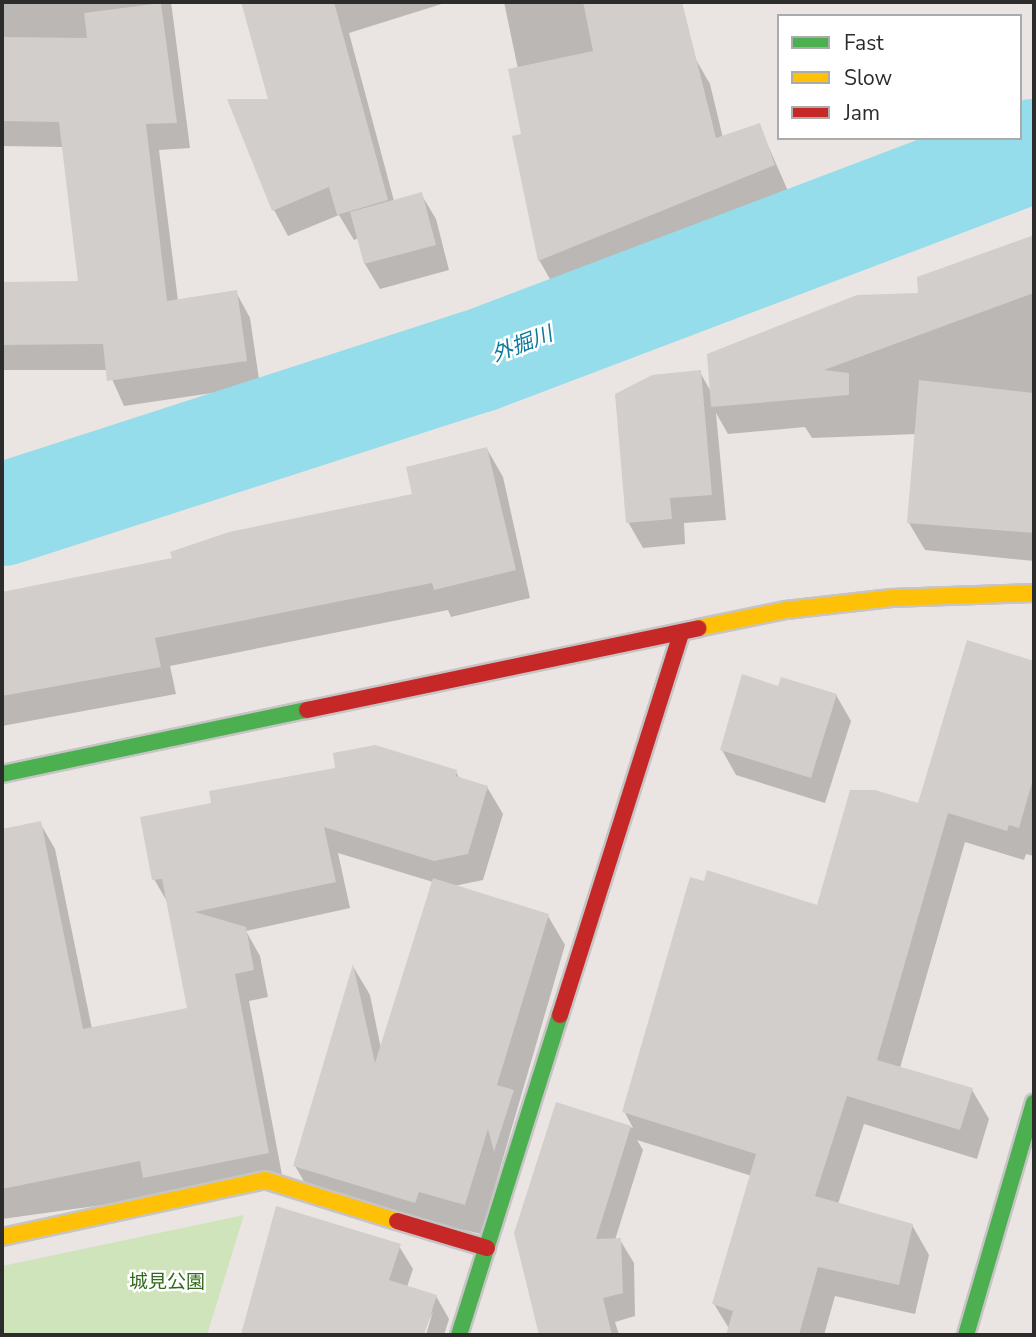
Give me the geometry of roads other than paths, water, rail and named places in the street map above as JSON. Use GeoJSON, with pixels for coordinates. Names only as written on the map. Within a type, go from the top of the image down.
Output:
{"type":"FeatureCollection","features":[{"type":"Feature","properties":{"kind":"street"},"geometry":{"type":"LineString","coordinates":[[2,774],[799,608],[891,598],[1034,593]]}},
{"type":"Feature","properties":{"kind":"street"},"geometry":{"type":"LineString","coordinates":[[459,1335],[681,634]]}},
{"type":"Feature","properties":{"kind":"street"},"geometry":{"type":"LineString","coordinates":[[966,1335],[1034,1103]]}},
{"type":"Feature","properties":{"kind":"street"},"geometry":{"type":"LineString","coordinates":[[2,1237],[265,1180],[487,1248]]}},
{"type":"Feature","properties":{"kind":"waterway","name":"外掘川"},"geometry":{"type":"LineString","coordinates":[[2,514],[477,361],[1034,150]]}},
{"type":"Feature","properties":{"kind":"park label","name":"城見公園"},"geometry":{"type":"Point","coordinates":[167,1283]}}]}
